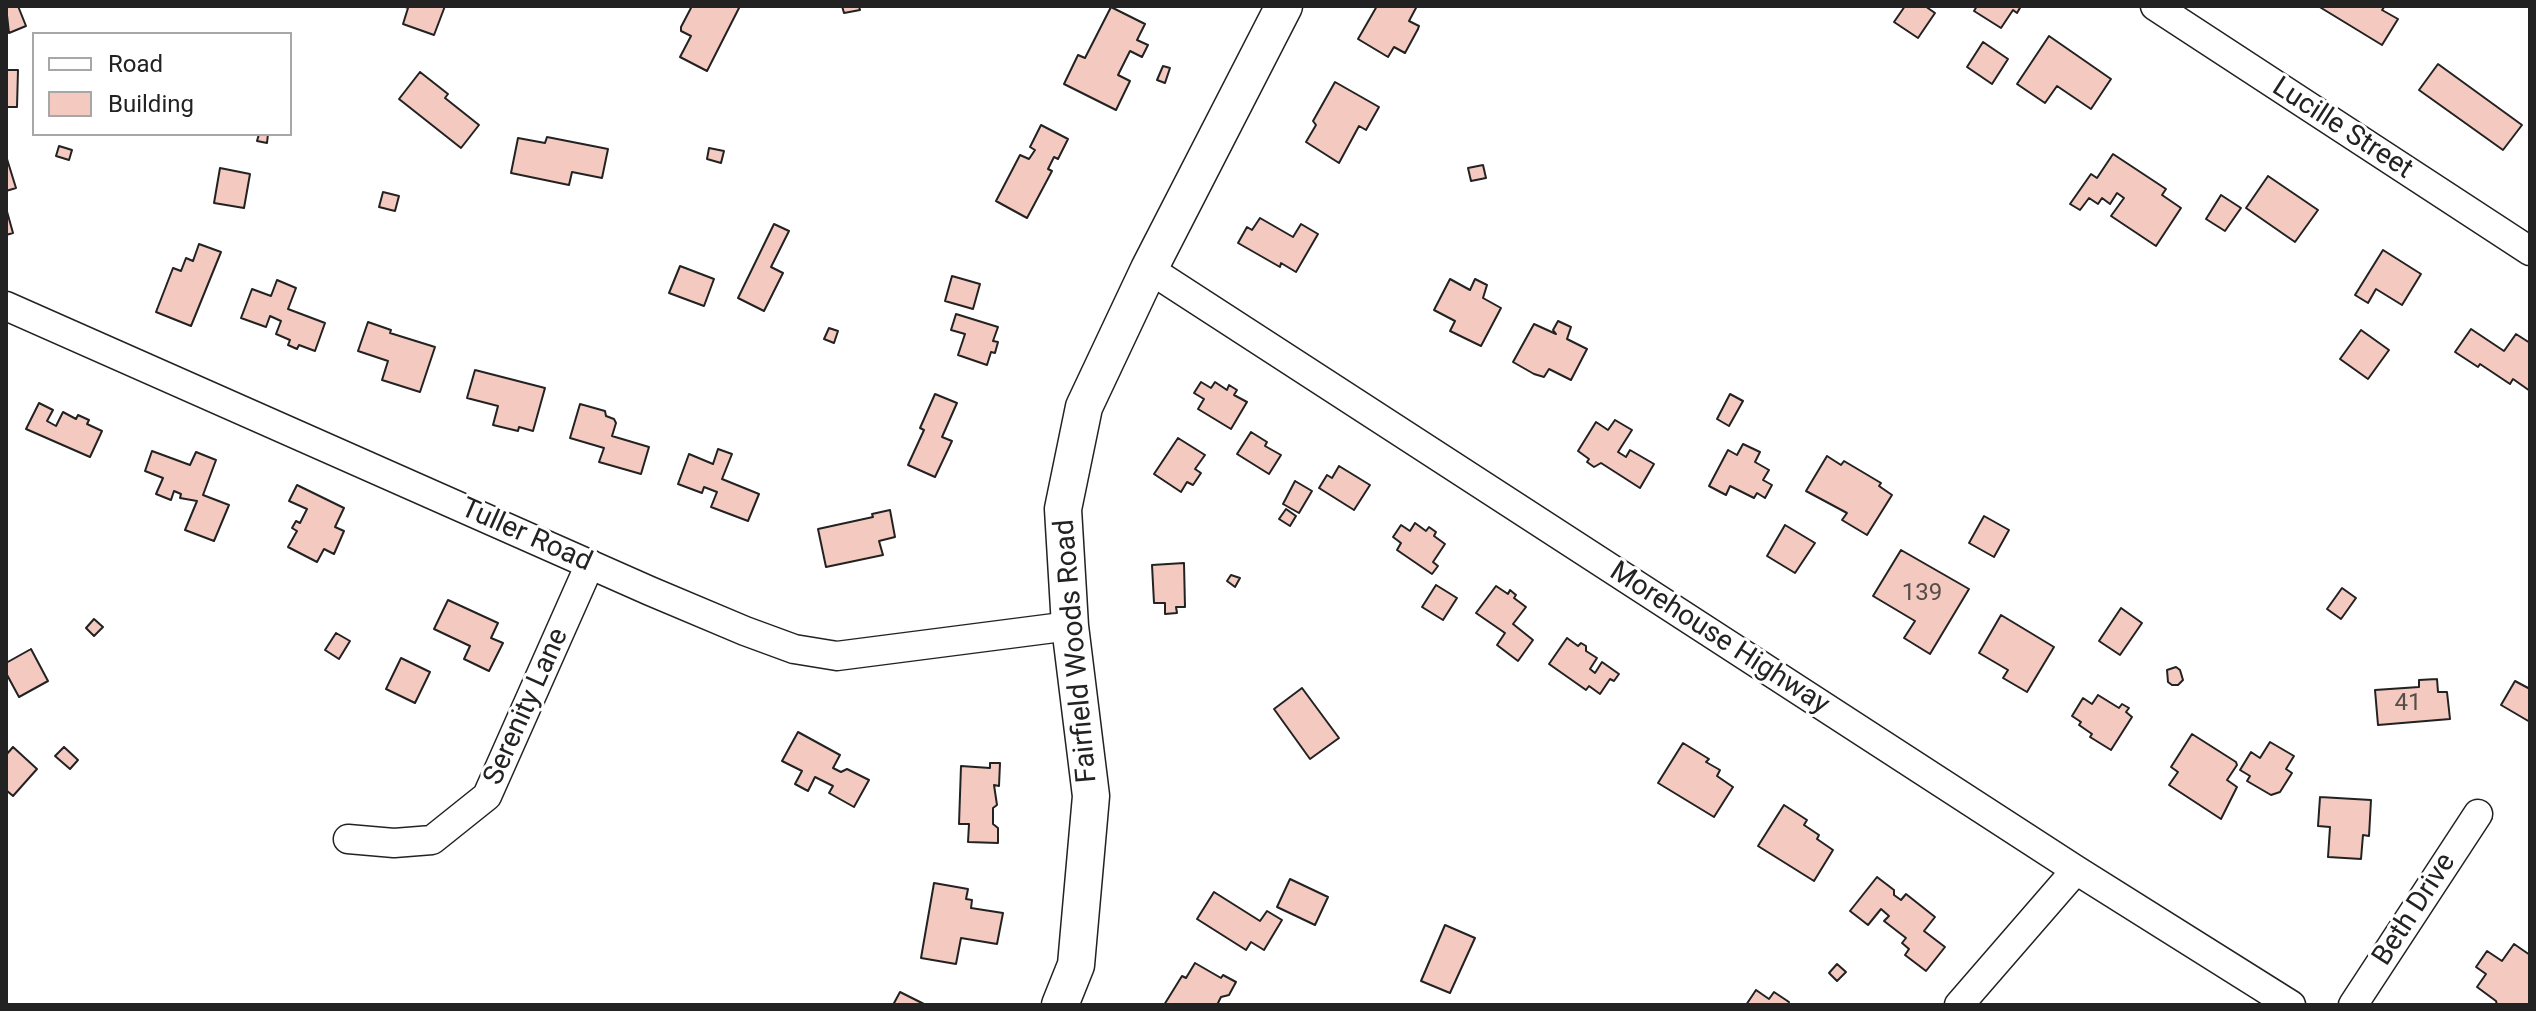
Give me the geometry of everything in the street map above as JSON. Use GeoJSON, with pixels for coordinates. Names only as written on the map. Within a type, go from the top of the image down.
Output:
{"type":"FeatureCollection","features":[{"type":"Feature","properties":{"kind":"main road","name":"Fairfield Woods Road"},"geometry":{"type":"LineString","coordinates":[[1060,1005],[1076,965],[1091,796],[1070,626],[1063,509],[1084,407],[1149,269],[1284,6]]}},
{"type":"Feature","properties":{"kind":"street","name":"Lucille Street"},"geometry":{"type":"LineString","coordinates":[[2155,6],[2530,251]]}},
{"type":"Feature","properties":{"kind":"street","name":"Morehouse Highway"},"geometry":{"type":"LineString","coordinates":[[1149,269],[2076,870],[2291,1005]]}},
{"type":"Feature","properties":{"kind":"street","name":"Tuller Road"},"geometry":{"type":"LineString","coordinates":[[6,306],[590,564],[794,649],[837,656],[1070,626]]}},
{"type":"Feature","properties":{"kind":"street","name":"Serenity Lane"},"geometry":{"type":"LineString","coordinates":[[348,839],[394,843],[432,840],[487,796],[590,564]]}},
{"type":"Feature","properties":{"kind":"street","name":"Beth Drive"},"geometry":{"type":"LineString","coordinates":[[2353,1005],[2478,814]]}},
{"type":"Feature","properties":{"kind":"street"},"geometry":{"type":"LineString","coordinates":[[1959,1005],[2076,870]]}},
{"type":"Feature","properties":{"kind":"building"},"geometry":{"type":"Polygon","coordinates":[[[6,6],[18,6],[26,26],[9,33],[6,6]]]}},
{"type":"Feature","properties":{"kind":"building"},"geometry":{"type":"Polygon","coordinates":[[[403,6],[445,6],[434,35],[403,24],[408,8],[403,6]]]}},
{"type":"Feature","properties":{"kind":"building"},"geometry":{"type":"Polygon","coordinates":[[[692,6],[740,6],[707,71],[680,57],[691,36],[681,31],[681,27],[692,6]]]}},
{"type":"Feature","properties":{"kind":"building"},"geometry":{"type":"Polygon","coordinates":[[[842,6],[859,6],[860,10],[844,13],[842,6]]]}},
{"type":"Feature","properties":{"kind":"building"},"geometry":{"type":"Polygon","coordinates":[[[1377,6],[1417,6],[1409,21],[1419,26],[1405,53],[1394,47],[1388,57],[1358,39],[1377,6]]]}},
{"type":"Feature","properties":{"kind":"building"},"geometry":{"type":"Polygon","coordinates":[[[1905,6],[1925,6],[1935,13],[1918,38],[1894,22],[1905,6]]]}},
{"type":"Feature","properties":{"kind":"building"},"geometry":{"type":"Polygon","coordinates":[[[1977,6],[2021,6],[2017,13],[2013,10],[2001,28],[1974,11],[1977,6]]]}},
{"type":"Feature","properties":{"kind":"building"},"geometry":{"type":"Polygon","coordinates":[[[2318,6],[2385,6],[2382,10],[2398,19],[2382,45],[2318,6]]]}},
{"type":"Feature","properties":{"kind":"building"},"geometry":{"type":"Polygon","coordinates":[[[1111,7],[1145,24],[1137,40],[1148,45],[1142,57],[1130,51],[1118,75],[1130,81],[1116,110],[1064,84],[1078,55],[1085,58],[1111,7]]]}},
{"type":"Feature","properties":{"kind":"building"},"geometry":{"type":"Polygon","coordinates":[[[2049,36],[2111,79],[2091,109],[2057,86],[2045,103],[2017,84],[2049,36]]]}},
{"type":"Feature","properties":{"kind":"building"},"geometry":{"type":"Polygon","coordinates":[[[1983,42],[2008,59],[1992,84],[1967,67],[1983,42]]]}},
{"type":"Feature","properties":{"kind":"building"},"geometry":{"type":"Polygon","coordinates":[[[2438,64],[2522,125],[2503,150],[2419,90],[2438,64]]]}},
{"type":"Feature","properties":{"kind":"building"},"geometry":{"type":"Polygon","coordinates":[[[1163,66],[1170,68],[1165,83],[1157,80],[1163,66]]]}},
{"type":"Feature","properties":{"kind":"building"},"geometry":{"type":"Polygon","coordinates":[[[6,70],[18,70],[17,107],[6,107],[6,70]]]}},
{"type":"Feature","properties":{"kind":"building"},"geometry":{"type":"Polygon","coordinates":[[[420,72],[448,94],[445,98],[479,125],[461,148],[399,99],[420,72]]]}},
{"type":"Feature","properties":{"kind":"building"},"geometry":{"type":"Polygon","coordinates":[[[1335,82],[1379,107],[1366,130],[1359,126],[1339,163],[1306,142],[1316,125],[1313,121],[1335,82]]]}},
{"type":"Feature","properties":{"kind":"building"},"geometry":{"type":"Polygon","coordinates":[[[1041,125],[1068,139],[1058,159],[1054,157],[1048,169],[1052,171],[1027,218],[996,201],[1020,155],[1029,159],[1035,150],[1030,147],[1041,125]]]}},
{"type":"Feature","properties":{"kind":"building"},"geometry":{"type":"Polygon","coordinates":[[[258,136],[268,136],[267,143],[257,141],[258,136]]]}},
{"type":"Feature","properties":{"kind":"building"},"geometry":{"type":"Polygon","coordinates":[[[547,137],[608,149],[602,178],[572,172],[569,185],[511,173],[518,138],[545,143],[547,137]]]}},
{"type":"Feature","properties":{"kind":"building"},"geometry":{"type":"Polygon","coordinates":[[[59,146],[72,150],[69,160],[56,156],[59,146]]]}},
{"type":"Feature","properties":{"kind":"building"},"geometry":{"type":"Polygon","coordinates":[[[709,148],[724,151],[721,163],[707,159],[709,148]]]}},
{"type":"Feature","properties":{"kind":"building"},"geometry":{"type":"Polygon","coordinates":[[[2113,154],[2166,189],[2162,195],[2181,208],[2156,246],[2111,216],[2124,198],[2117,193],[2110,204],[2102,198],[2098,204],[2089,198],[2080,210],[2070,204],[2091,174],[2097,178],[2113,154]]]}},
{"type":"Feature","properties":{"kind":"building"},"geometry":{"type":"Polygon","coordinates":[[[6,160],[16,188],[6,191],[6,160]]]}},
{"type":"Feature","properties":{"kind":"building"},"geometry":{"type":"Polygon","coordinates":[[[1483,165],[1486,178],[1471,181],[1468,168],[1483,165]]]}},
{"type":"Feature","properties":{"kind":"building"},"geometry":{"type":"Polygon","coordinates":[[[220,168],[250,174],[244,208],[214,203],[220,168]]]}},
{"type":"Feature","properties":{"kind":"building"},"geometry":{"type":"Polygon","coordinates":[[[2268,176],[2318,210],[2295,242],[2246,208],[2268,176]]]}},
{"type":"Feature","properties":{"kind":"building"},"geometry":{"type":"Polygon","coordinates":[[[383,192],[399,196],[395,211],[379,207],[383,192]]]}},
{"type":"Feature","properties":{"kind":"building"},"geometry":{"type":"Polygon","coordinates":[[[2221,195],[2241,208],[2225,231],[2206,219],[2221,195]]]}},
{"type":"Feature","properties":{"kind":"building"},"geometry":{"type":"Polygon","coordinates":[[[6,208],[13,233],[6,235],[6,208]]]}},
{"type":"Feature","properties":{"kind":"building"},"geometry":{"type":"Polygon","coordinates":[[[1260,218],[1293,237],[1301,224],[1318,234],[1296,272],[1281,263],[1280,267],[1238,243],[1247,227],[1252,230],[1260,218]]]}},
{"type":"Feature","properties":{"kind":"building"},"geometry":{"type":"Polygon","coordinates":[[[774,224],[789,231],[771,267],[783,273],[764,311],[738,298],[774,224]]]}},
{"type":"Feature","properties":{"kind":"building"},"geometry":{"type":"Polygon","coordinates":[[[199,244],[221,252],[191,326],[156,312],[173,268],[181,271],[186,258],[193,261],[199,244]]]}},
{"type":"Feature","properties":{"kind":"building"},"geometry":{"type":"Polygon","coordinates":[[[2383,250],[2421,274],[2402,305],[2376,289],[2368,303],[2355,295],[2383,250]]]}},
{"type":"Feature","properties":{"kind":"building"},"geometry":{"type":"Polygon","coordinates":[[[680,266],[714,279],[704,306],[669,293],[680,266]]]}},
{"type":"Feature","properties":{"kind":"building"},"geometry":{"type":"Polygon","coordinates":[[[952,276],[980,284],[973,309],[945,301],[952,276]]]}},
{"type":"Feature","properties":{"kind":"building"},"geometry":{"type":"Polygon","coordinates":[[[1450,279],[1470,290],[1475,279],[1487,285],[1483,298],[1501,308],[1481,346],[1450,331],[1455,321],[1434,310],[1450,279]]]}},
{"type":"Feature","properties":{"kind":"building"},"geometry":{"type":"Polygon","coordinates":[[[277,280],[296,288],[288,309],[325,323],[315,351],[288,345],[290,340],[276,334],[281,321],[270,316],[266,327],[241,318],[252,289],[271,296],[277,280]]]}},
{"type":"Feature","properties":{"kind":"building"},"geometry":{"type":"Polygon","coordinates":[[[956,314],[998,327],[993,341],[998,342],[995,353],[991,352],[987,365],[958,355],[965,334],[951,330],[956,314]]]}},
{"type":"Feature","properties":{"kind":"building"},"geometry":{"type":"Polygon","coordinates":[[[1558,321],[1571,327],[1567,339],[1587,349],[1571,380],[1549,369],[1544,377],[1534,374],[1513,362],[1534,324],[1556,334],[1553,330],[1558,321]]]}},
{"type":"Feature","properties":{"kind":"building"},"geometry":{"type":"Polygon","coordinates":[[[368,322],[391,330],[390,333],[435,347],[420,392],[382,380],[388,361],[358,351],[368,322]]]}},
{"type":"Feature","properties":{"kind":"building"},"geometry":{"type":"Polygon","coordinates":[[[829,328],[838,331],[834,343],[824,339],[829,328]]]}},
{"type":"Feature","properties":{"kind":"building"},"geometry":{"type":"Polygon","coordinates":[[[2471,329],[2504,351],[2516,334],[2530,343],[2530,391],[2513,379],[2510,384],[2455,352],[2471,329]]]}},
{"type":"Feature","properties":{"kind":"building"},"geometry":{"type":"Polygon","coordinates":[[[2361,330],[2389,350],[2368,379],[2340,359],[2361,330]]]}},
{"type":"Feature","properties":{"kind":"building"},"geometry":{"type":"Polygon","coordinates":[[[475,370],[545,388],[533,431],[493,425],[498,406],[467,398],[475,370]]]}},
{"type":"Feature","properties":{"kind":"building"},"geometry":{"type":"Polygon","coordinates":[[[1201,382],[1211,388],[1215,382],[1227,390],[1229,385],[1237,390],[1234,395],[1247,402],[1231,429],[1198,409],[1204,399],[1194,393],[1201,382]]]}},
{"type":"Feature","properties":{"kind":"building"},"geometry":{"type":"Polygon","coordinates":[[[935,394],[957,403],[942,437],[952,441],[935,477],[908,465],[924,430],[920,428],[935,394]]]}},
{"type":"Feature","properties":{"kind":"building"},"geometry":{"type":"Polygon","coordinates":[[[1730,394],[1743,401],[1729,426],[1717,419],[1730,394]]]}},
{"type":"Feature","properties":{"kind":"building"},"geometry":{"type":"Polygon","coordinates":[[[39,403],[53,410],[47,421],[56,426],[63,412],[76,419],[78,415],[89,420],[87,424],[102,431],[90,457],[26,429],[39,403]]]}},
{"type":"Feature","properties":{"kind":"building"},"geometry":{"type":"Polygon","coordinates":[[[580,404],[605,411],[606,416],[614,419],[616,423],[612,436],[649,447],[641,474],[599,462],[604,448],[570,438],[580,404]]]}},
{"type":"Feature","properties":{"kind":"building"},"geometry":{"type":"Polygon","coordinates":[[[1615,420],[1632,430],[1618,452],[1626,457],[1630,450],[1654,464],[1640,488],[1601,463],[1594,467],[1578,451],[1596,422],[1608,430],[1615,420]]]}},
{"type":"Feature","properties":{"kind":"building"},"geometry":{"type":"Polygon","coordinates":[[[1251,432],[1267,442],[1265,446],[1281,455],[1269,474],[1237,454],[1251,432]]]}},
{"type":"Feature","properties":{"kind":"building"},"geometry":{"type":"Polygon","coordinates":[[[1178,438],[1205,455],[1195,469],[1201,473],[1193,485],[1187,482],[1181,492],[1154,474],[1178,438]]]}},
{"type":"Feature","properties":{"kind":"building"},"geometry":{"type":"Polygon","coordinates":[[[1743,444],[1760,452],[1755,462],[1769,470],[1763,480],[1772,485],[1765,498],[1757,493],[1754,498],[1730,486],[1726,495],[1709,486],[1728,450],[1737,455],[1743,444]]]}},
{"type":"Feature","properties":{"kind":"building"},"geometry":{"type":"Polygon","coordinates":[[[718,449],[732,454],[722,479],[759,494],[748,521],[711,507],[717,492],[704,487],[702,493],[678,484],[689,454],[713,464],[718,449]]]}},
{"type":"Feature","properties":{"kind":"building"},"geometry":{"type":"Polygon","coordinates":[[[152,451],[190,465],[196,452],[216,460],[203,495],[229,505],[214,541],[185,530],[197,501],[180,498],[181,494],[174,491],[171,500],[156,494],[163,478],[145,471],[152,451]]]}},
{"type":"Feature","properties":{"kind":"building"},"geometry":{"type":"Polygon","coordinates":[[[1827,456],[1841,465],[1844,461],[1881,483],[1879,486],[1892,495],[1867,535],[1842,520],[1847,513],[1806,491],[1827,456]]]}},
{"type":"Feature","properties":{"kind":"building"},"geometry":{"type":"Polygon","coordinates":[[[1339,466],[1370,485],[1354,510],[1319,488],[1327,475],[1332,478],[1339,466]]]}},
{"type":"Feature","properties":{"kind":"building"},"geometry":{"type":"Polygon","coordinates":[[[1295,481],[1312,491],[1299,513],[1283,504],[1295,481]]]}},
{"type":"Feature","properties":{"kind":"building"},"geometry":{"type":"Polygon","coordinates":[[[297,485],[344,508],[335,527],[344,531],[334,554],[324,549],[317,562],[288,547],[297,531],[292,528],[296,521],[300,523],[307,509],[289,501],[297,485]]]}},
{"type":"Feature","properties":{"kind":"building"},"geometry":{"type":"Polygon","coordinates":[[[1286,509],[1296,516],[1290,526],[1279,519],[1286,509]]]}},
{"type":"Feature","properties":{"kind":"building"},"geometry":{"type":"Polygon","coordinates":[[[890,510],[895,537],[879,541],[883,555],[826,567],[818,529],[873,517],[872,514],[890,510]]]}},
{"type":"Feature","properties":{"kind":"building"},"geometry":{"type":"Polygon","coordinates":[[[1984,516],[2009,530],[1994,557],[1969,543],[1984,516]]]}},
{"type":"Feature","properties":{"kind":"building"},"geometry":{"type":"Polygon","coordinates":[[[1415,523],[1426,531],[1429,527],[1436,532],[1434,536],[1445,544],[1433,562],[1438,566],[1432,574],[1397,550],[1401,543],[1393,537],[1401,525],[1410,531],[1415,523]]]}},
{"type":"Feature","properties":{"kind":"building"},"geometry":{"type":"Polygon","coordinates":[[[1785,525],[1815,543],[1795,573],[1767,556],[1785,525]]]}},
{"type":"Feature","properties":{"kind":"building"},"geometry":{"type":"Polygon","coordinates":[[[1901,550],[1969,589],[1930,654],[1904,638],[1915,621],[1873,596],[1901,550]]]}},
{"type":"Feature","properties":{"kind":"building"},"geometry":{"type":"Polygon","coordinates":[[[1184,563],[1185,607],[1176,607],[1177,613],[1165,614],[1165,603],[1154,603],[1152,565],[1184,563]]]}},
{"type":"Feature","properties":{"kind":"building"},"geometry":{"type":"Polygon","coordinates":[[[1231,575],[1240,578],[1235,587],[1227,581],[1231,575]]]}},
{"type":"Feature","properties":{"kind":"building"},"geometry":{"type":"Polygon","coordinates":[[[1436,585],[1457,598],[1443,620],[1422,607],[1436,585]]]}},
{"type":"Feature","properties":{"kind":"building"},"geometry":{"type":"Polygon","coordinates":[[[1496,586],[1508,594],[1510,590],[1516,595],[1514,598],[1526,607],[1513,624],[1533,640],[1518,661],[1497,645],[1505,633],[1476,613],[1496,586]]]}},
{"type":"Feature","properties":{"kind":"building"},"geometry":{"type":"Polygon","coordinates":[[[2342,588],[2356,598],[2341,619],[2327,609],[2342,588]]]}},
{"type":"Feature","properties":{"kind":"building"},"geometry":{"type":"Polygon","coordinates":[[[448,600],[498,623],[491,638],[503,643],[489,671],[464,659],[470,646],[434,629],[448,600]]]}},
{"type":"Feature","properties":{"kind":"building"},"geometry":{"type":"Polygon","coordinates":[[[2121,608],[2142,623],[2120,655],[2099,641],[2121,608]]]}},
{"type":"Feature","properties":{"kind":"building"},"geometry":{"type":"Polygon","coordinates":[[[2001,615],[2054,647],[2027,692],[2003,678],[2008,670],[1979,653],[2001,615]]]}},
{"type":"Feature","properties":{"kind":"building"},"geometry":{"type":"Polygon","coordinates":[[[94,619],[103,627],[94,636],[86,628],[94,619]]]}},
{"type":"Feature","properties":{"kind":"building"},"geometry":{"type":"Polygon","coordinates":[[[336,633],[350,641],[339,659],[325,650],[336,633]]]}},
{"type":"Feature","properties":{"kind":"building"},"geometry":{"type":"Polygon","coordinates":[[[1567,638],[1578,646],[1581,643],[1586,646],[1586,651],[1597,658],[1590,669],[1595,673],[1602,662],[1619,674],[1614,681],[1610,679],[1600,694],[1589,686],[1586,690],[1549,664],[1567,638]]]}},
{"type":"Feature","properties":{"kind":"building"},"geometry":{"type":"Polygon","coordinates":[[[31,649],[48,681],[19,697],[6,673],[6,663],[31,649]]]}},
{"type":"Feature","properties":{"kind":"building"},"geometry":{"type":"Polygon","coordinates":[[[401,658],[430,672],[415,703],[386,689],[401,658]]]}},
{"type":"Feature","properties":{"kind":"building"},"geometry":{"type":"Polygon","coordinates":[[[2176,667],[2183,680],[2178,685],[2172,685],[2168,682],[2167,670],[2176,667]]]}},
{"type":"Feature","properties":{"kind":"building"},"geometry":{"type":"Polygon","coordinates":[[[2437,679],[2438,692],[2447,692],[2450,719],[2378,725],[2375,690],[2419,687],[2419,680],[2437,679]]]}},
{"type":"Feature","properties":{"kind":"building"},"geometry":{"type":"Polygon","coordinates":[[[2515,681],[2530,689],[2530,722],[2501,705],[2515,681]]]}},
{"type":"Feature","properties":{"kind":"building"},"geometry":{"type":"Polygon","coordinates":[[[1302,688],[1339,738],[1310,759],[1274,709],[1302,688]]]}},
{"type":"Feature","properties":{"kind":"building"},"geometry":{"type":"Polygon","coordinates":[[[2098,695],[2119,708],[2122,704],[2129,708],[2126,712],[2132,717],[2111,750],[2090,737],[2092,734],[2072,716],[2083,698],[2092,704],[2098,695]]]}},
{"type":"Feature","properties":{"kind":"building"},"geometry":{"type":"Polygon","coordinates":[[[798,732],[840,755],[833,768],[841,772],[847,769],[869,780],[854,807],[829,793],[833,786],[815,777],[808,791],[795,784],[802,771],[782,761],[798,732]]]}},
{"type":"Feature","properties":{"kind":"building"},"geometry":{"type":"Polygon","coordinates":[[[2192,734],[2236,762],[2227,780],[2237,787],[2221,819],[2169,785],[2178,772],[2171,767],[2192,734]]]}},
{"type":"Feature","properties":{"kind":"building"},"geometry":{"type":"Polygon","coordinates":[[[2270,742],[2294,756],[2286,769],[2292,773],[2280,792],[2271,795],[2247,781],[2250,776],[2240,770],[2251,752],[2260,758],[2270,742]]]}},
{"type":"Feature","properties":{"kind":"building"},"geometry":{"type":"Polygon","coordinates":[[[1683,743],[1709,759],[1706,762],[1720,770],[1717,776],[1733,787],[1714,817],[1658,783],[1683,743]]]}},
{"type":"Feature","properties":{"kind":"building"},"geometry":{"type":"Polygon","coordinates":[[[13,747],[37,769],[13,796],[6,790],[6,755],[13,747]]]}},
{"type":"Feature","properties":{"kind":"building"},"geometry":{"type":"Polygon","coordinates":[[[64,747],[78,760],[70,769],[55,756],[64,747]]]}},
{"type":"Feature","properties":{"kind":"building"},"geometry":{"type":"Polygon","coordinates":[[[990,763],[1000,763],[999,786],[994,785],[997,805],[993,808],[998,843],[968,842],[969,824],[959,824],[961,766],[990,768],[990,763]]]}},
{"type":"Feature","properties":{"kind":"building"},"geometry":{"type":"Polygon","coordinates":[[[2320,797],[2371,800],[2369,836],[2363,835],[2361,859],[2328,857],[2330,827],[2318,826],[2320,797]]]}},
{"type":"Feature","properties":{"kind":"building"},"geometry":{"type":"Polygon","coordinates":[[[1784,805],[1807,820],[1804,825],[1833,850],[1814,881],[1758,846],[1784,805]]]}},
{"type":"Feature","properties":{"kind":"building"},"geometry":{"type":"Polygon","coordinates":[[[1877,877],[1901,900],[1906,894],[1935,917],[1924,931],[1945,947],[1926,971],[1905,955],[1909,949],[1902,943],[1906,938],[1884,921],[1889,916],[1881,909],[1868,925],[1850,911],[1877,877]]]}},
{"type":"Feature","properties":{"kind":"building"},"geometry":{"type":"Polygon","coordinates":[[[1290,879],[1328,897],[1315,925],[1277,907],[1290,879]]]}},
{"type":"Feature","properties":{"kind":"building"},"geometry":{"type":"Polygon","coordinates":[[[934,883],[968,889],[966,899],[972,900],[971,908],[1003,913],[997,944],[961,938],[956,964],[921,958],[934,883]]]}},
{"type":"Feature","properties":{"kind":"building"},"geometry":{"type":"Polygon","coordinates":[[[1214,892],[1260,921],[1267,911],[1282,920],[1264,950],[1251,942],[1246,950],[1197,919],[1214,892]]]}},
{"type":"Feature","properties":{"kind":"building"},"geometry":{"type":"Polygon","coordinates":[[[1445,925],[1475,938],[1450,993],[1421,981],[1445,925]]]}},
{"type":"Feature","properties":{"kind":"building"},"geometry":{"type":"Polygon","coordinates":[[[2514,944],[2530,955],[2530,1005],[2497,1005],[2477,987],[2486,974],[2476,967],[2487,951],[2502,961],[2514,944]]]}},
{"type":"Feature","properties":{"kind":"building"},"geometry":{"type":"Polygon","coordinates":[[[1195,963],[1221,978],[1223,975],[1236,982],[1229,995],[1221,997],[1217,1005],[1164,1005],[1182,976],[1186,978],[1195,963]]]}},
{"type":"Feature","properties":{"kind":"building"},"geometry":{"type":"Polygon","coordinates":[[[1837,964],[1846,972],[1837,981],[1829,973],[1837,964]]]}},
{"type":"Feature","properties":{"kind":"building"},"geometry":{"type":"Polygon","coordinates":[[[1756,990],[1769,999],[1774,992],[1789,1002],[1788,1005],[1746,1005],[1756,990]]]}},
{"type":"Feature","properties":{"kind":"building"},"geometry":{"type":"Polygon","coordinates":[[[900,992],[926,1005],[893,1005],[900,992]]]}}]}
